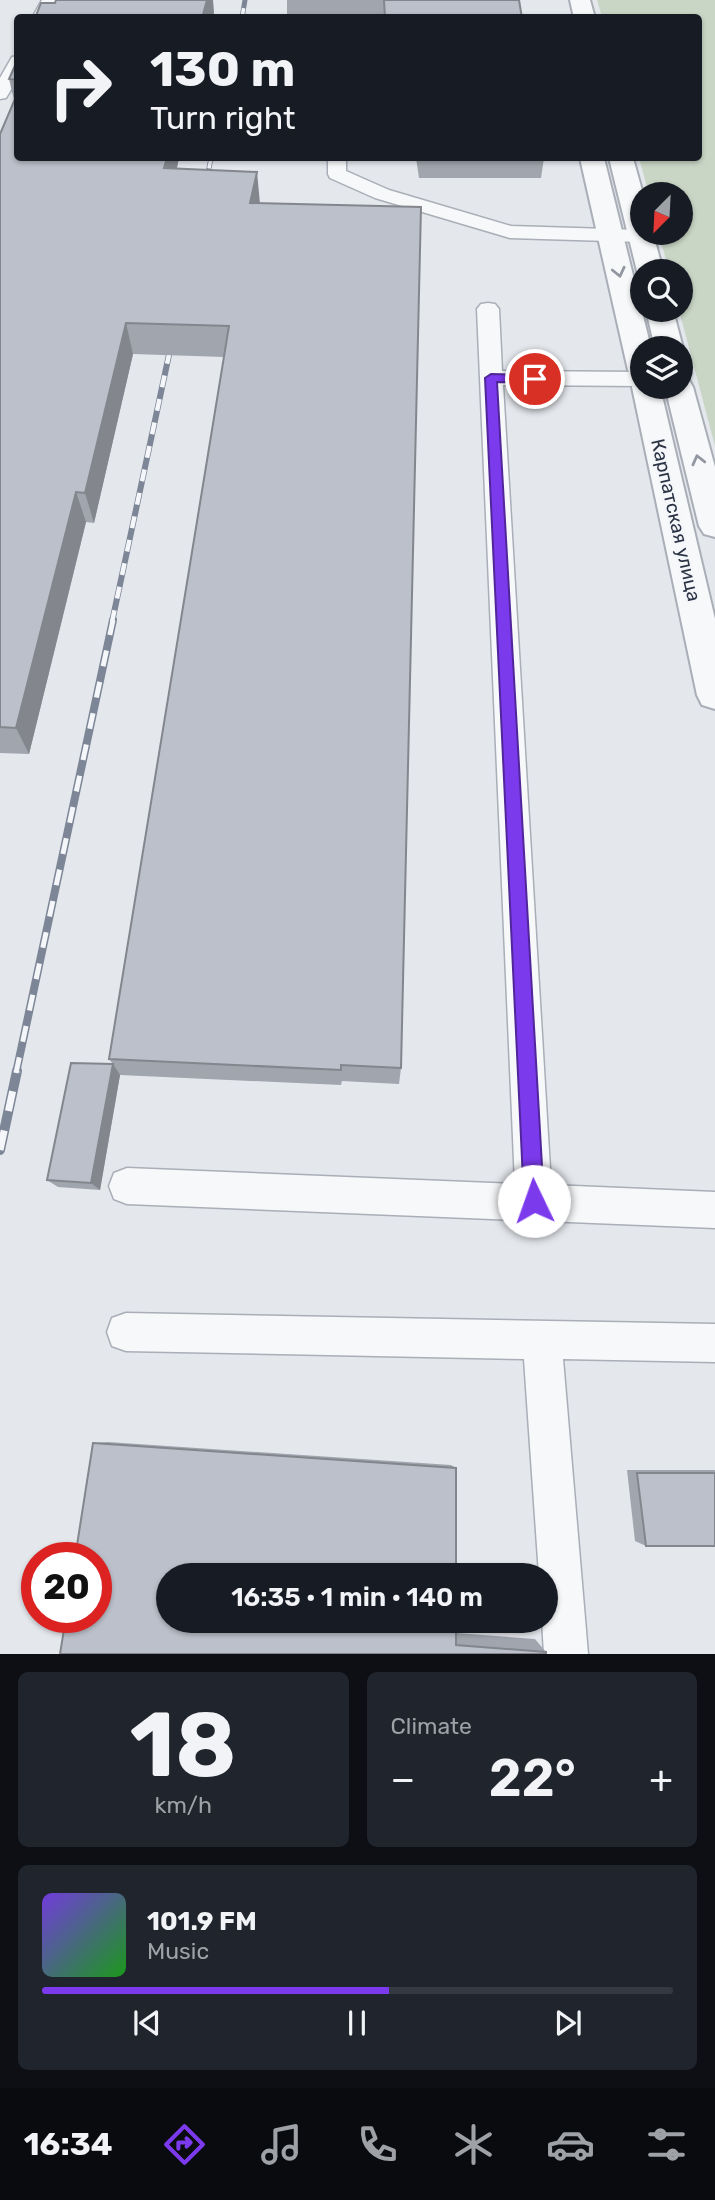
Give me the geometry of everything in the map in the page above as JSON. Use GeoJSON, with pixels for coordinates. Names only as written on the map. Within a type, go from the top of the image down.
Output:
{"type":"FeatureCollection","features":[{"type":"Feature","properties":{"kind":"street"},"geometry":{"type":"LineString","coordinates":[[593,161],[634,336]]}},
{"type":"Feature","properties":{"kind":"street"},"geometry":{"type":"LineString","coordinates":[[622,161],[630,193]]}},
{"type":"Feature","properties":{"kind":"street","name":"Карпатская улица"},"geometry":{"type":"LineString","coordinates":[[649,399],[715,695]]}},
{"type":"Feature","properties":{"kind":"street","name":"Карпатская улица"},"geometry":{"type":"LineString","coordinates":[[682,399],[715,526]]}},
{"type":"Feature","properties":{"kind":"lane"},"geometry":{"type":"LineString","coordinates":[[0,94],[14,68]]}},
{"type":"Feature","properties":{"kind":"lane"},"geometry":{"type":"LineString","coordinates":[[337,161],[337,174],[382,194],[510,232],[630,236]]}},
{"type":"Feature","properties":{"kind":"lane"},"geometry":{"type":"LineString","coordinates":[[488,309],[534,1201]]}},
{"type":"Feature","properties":{"kind":"lane"},"geometry":{"type":"LineString","coordinates":[[491,378],[630,379]]}},
{"type":"Feature","properties":{"kind":"lane"},"geometry":{"type":"LineString","coordinates":[[127,1186],[715,1210]]}},
{"type":"Feature","properties":{"kind":"lane"},"geometry":{"type":"LineString","coordinates":[[126,1332],[715,1343]]}},
{"type":"Feature","properties":{"kind":"lane"},"geometry":{"type":"LineString","coordinates":[[542,1338],[566,1654]]}},
{"type":"Feature","properties":{"kind":"green space"},"geometry":{"type":"Polygon","coordinates":[[[597,0],[715,0],[715,446],[693,363],[693,336],[686,336],[682,322],[693,322],[693,259],[666,259],[662,245],[693,245],[693,182],[646,182],[640,161],[702,161],[702,14],[601,14],[597,0]]]}},
{"type":"Feature","properties":{"kind":"building"},"geometry":{"type":"Polygon","coordinates":[[[56,0],[207,0],[203,14],[37,14],[41,3],[55,3],[56,0]]]}},
{"type":"Feature","properties":{"kind":"building"},"geometry":{"type":"Polygon","coordinates":[[[384,0],[519,0],[521,14],[385,14],[384,0]]]}},
{"type":"Feature","properties":{"kind":"building"},"geometry":{"type":"Polygon","coordinates":[[[14,101],[14,161],[166,161],[164,168],[257,172],[250,203],[421,207],[401,1068],[341,1065],[341,1070],[109,1059],[229,326],[126,323],[85,493],[76,492],[16,728],[0,727],[0,134],[14,101]]]}},
{"type":"Feature","properties":{"kind":"building"},"geometry":{"type":"Polygon","coordinates":[[[71,1063],[113,1064],[91,1183],[47,1180],[71,1063]]]}},
{"type":"Feature","properties":{"kind":"building"},"geometry":{"type":"Polygon","coordinates":[[[93,1443],[456,1468],[456,1563],[156,1563],[156,1633],[456,1633],[456,1645],[546,1654],[60,1654],[63,1633],[112,1633],[112,1542],[78,1542],[93,1443]]]}},
{"type":"Feature","properties":{"kind":"building"},"geometry":{"type":"Polygon","coordinates":[[[637,1473],[715,1473],[715,1546],[646,1546],[637,1473]]]}},
{"type":"Feature","properties":{"kind":"railway"},"geometry":{"type":"LineString","coordinates":[[243,14],[245,0]]}},
{"type":"Feature","properties":{"kind":"railway"},"geometry":{"type":"LineString","coordinates":[[205,188],[210,161]]}},
{"type":"Feature","properties":{"kind":"railway"},"geometry":{"type":"LineString","coordinates":[[112,622],[173,336]]}},
{"type":"Feature","properties":{"kind":"railway"},"geometry":{"type":"LineString","coordinates":[[16,1073],[113,620]]}},
{"type":"Feature","properties":{"kind":"railway"},"geometry":{"type":"LineString","coordinates":[[0,1150],[17,1071]]}},
{"type":"Feature","properties":{"kind":"route"},"geometry":{"type":"LineString","coordinates":[[534,1201],[491,378],[535,379]]}}]}
